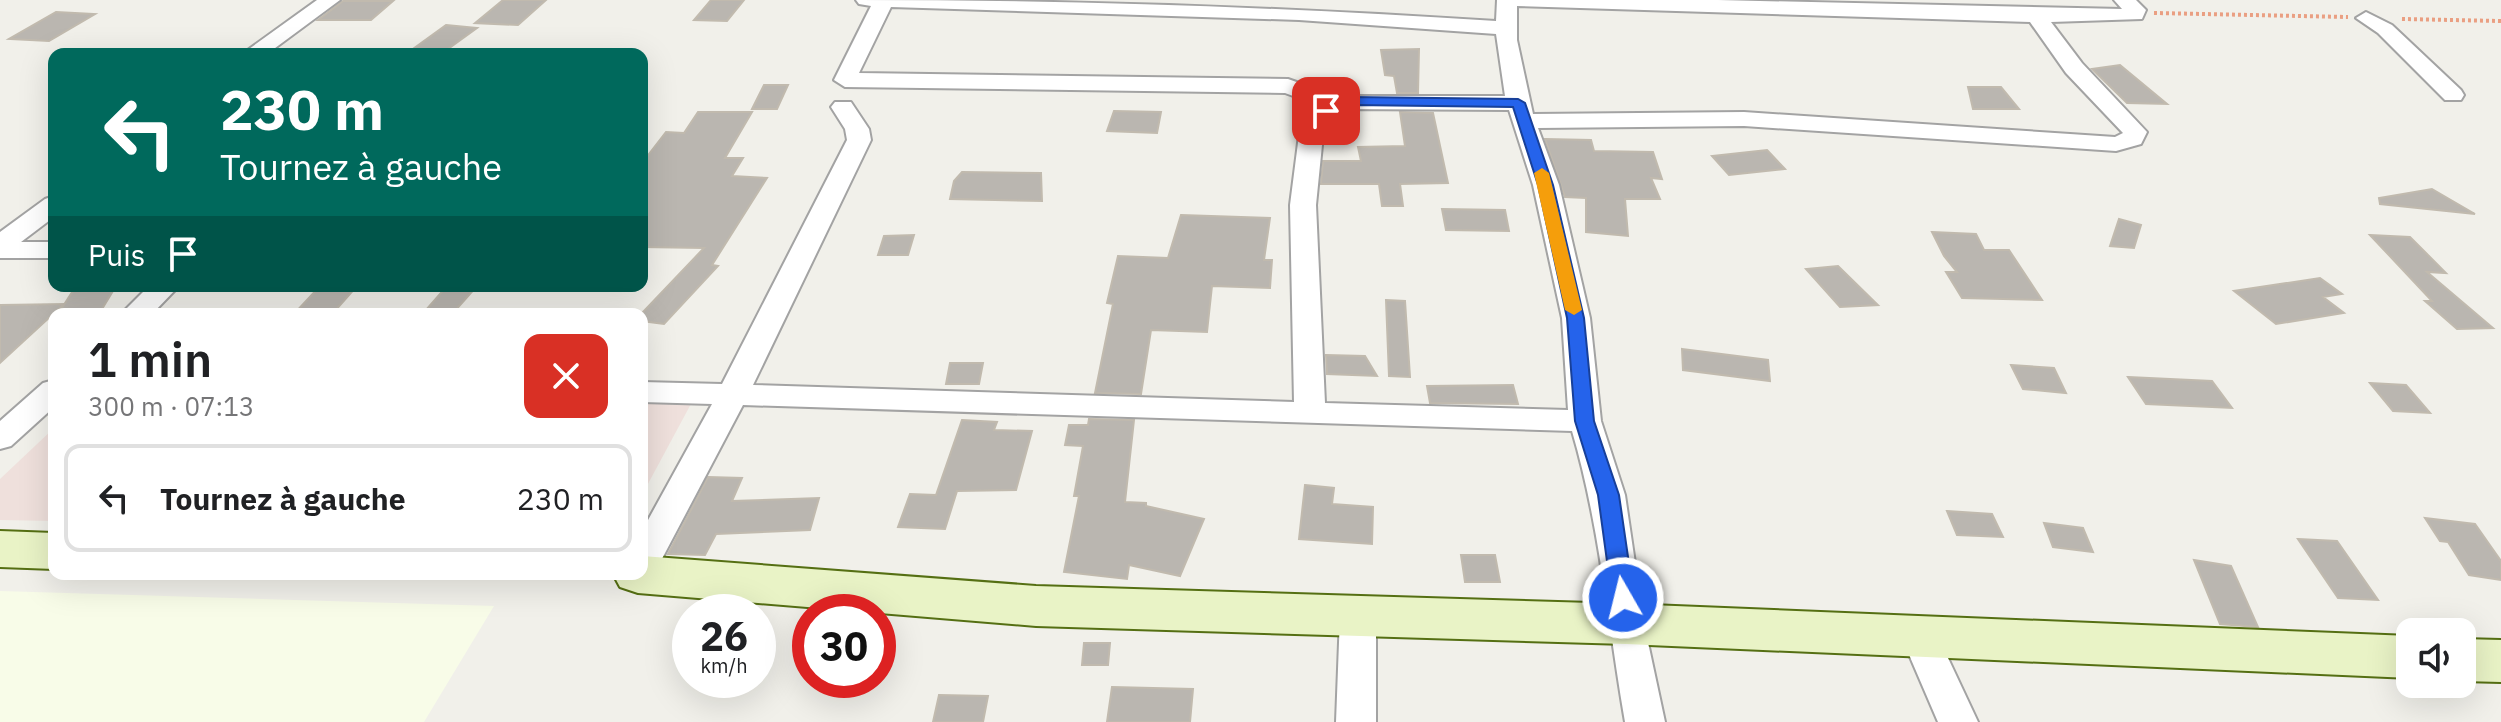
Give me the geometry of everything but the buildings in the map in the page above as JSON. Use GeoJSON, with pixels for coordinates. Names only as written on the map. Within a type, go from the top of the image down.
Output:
{"type":"FeatureCollection","features":[{"type":"Feature","properties":{"kind":"main road"},"geometry":{"type":"LineString","coordinates":[[0,549],[48,551]]}},
{"type":"Feature","properties":{"kind":"main road"},"geometry":{"type":"LineString","coordinates":[[648,575],[1036,606],[1626,624],[2396,656]]}},
{"type":"Feature","properties":{"kind":"main road"},"geometry":{"type":"LineString","coordinates":[[2476,660],[2501,661]]}},
{"type":"Feature","properties":{"kind":"street"},"geometry":{"type":"LineString","coordinates":[[262,48],[330,0]]}},
{"type":"Feature","properties":{"kind":"street"},"geometry":{"type":"LineString","coordinates":[[866,0],[1299,14],[1507,14],[1506,40],[1522,112],[1546,185],[1576,318],[1585,421],[1608,495],[1626,624],[1645,722]]}},
{"type":"Feature","properties":{"kind":"street"},"geometry":{"type":"LineString","coordinates":[[884,0],[845,80],[1288,86],[1334,103],[1744,119],[2023,140],[2116,144],[2132,139],[2135,132],[2074,68],[2036,16]]}},
{"type":"Feature","properties":{"kind":"street"},"geometry":{"type":"LineString","coordinates":[[1518,0],[1946,6],[2036,16],[2128,16],[2131,6]]}},
{"type":"Feature","properties":{"kind":"street"},"geometry":{"type":"LineString","coordinates":[[2366,18],[2385,29],[2453,95]]}},
{"type":"Feature","properties":{"kind":"street"},"geometry":{"type":"LineString","coordinates":[[1310,412],[1303,205],[1311,135],[1334,103]]}},
{"type":"Feature","properties":{"kind":"street"},"geometry":{"type":"LineString","coordinates":[[648,552],[733,394],[859,140],[857,129],[843,107]]}},
{"type":"Feature","properties":{"kind":"street"},"geometry":{"type":"LineString","coordinates":[[0,247],[48,209]]}},
{"type":"Feature","properties":{"kind":"street"},"geometry":{"type":"LineString","coordinates":[[0,247],[48,250]]}},
{"type":"Feature","properties":{"kind":"street"},"geometry":{"type":"LineString","coordinates":[[141,308],[159,292]]}},
{"type":"Feature","properties":{"kind":"street"},"geometry":{"type":"LineString","coordinates":[[648,392],[1585,421]]}},
{"type":"Feature","properties":{"kind":"street"},"geometry":{"type":"LineString","coordinates":[[0,438],[48,395]]}},
{"type":"Feature","properties":{"kind":"street"},"geometry":{"type":"LineString","coordinates":[[1356,722],[1358,616]]}},
{"type":"Feature","properties":{"kind":"street"},"geometry":{"type":"LineString","coordinates":[[1920,636],[1958,722]]}},
{"type":"Feature","properties":{"kind":"path"},"geometry":{"type":"LineString","coordinates":[[2131,6],[2366,18],[2501,21]]}},
{"type":"Feature","properties":{"kind":"shaded area"},"geometry":{"type":"Polygon","coordinates":[[[648,401],[692,402],[648,484],[648,401]]]}},
{"type":"Feature","properties":{"kind":"shaded area"},"geometry":{"type":"Polygon","coordinates":[[[48,434],[48,521],[0,520],[0,479],[48,434]]]}},
{"type":"Feature","properties":{"kind":"shaded area"},"geometry":{"type":"Polygon","coordinates":[[[0,591],[494,606],[424,722],[0,722],[0,591]]]}},
{"type":"Feature","properties":{"kind":"slow traffic"},"geometry":{"type":"LineString","coordinates":[[1542,173],[1574,310]]}},
{"type":"Feature","properties":{"kind":"route"},"geometry":{"type":"LineString","coordinates":[[1326,111],[1334,103],[1353,101],[1518,103],[1546,185],[1576,318],[1585,421],[1608,495],[1623,598]]}}]}
